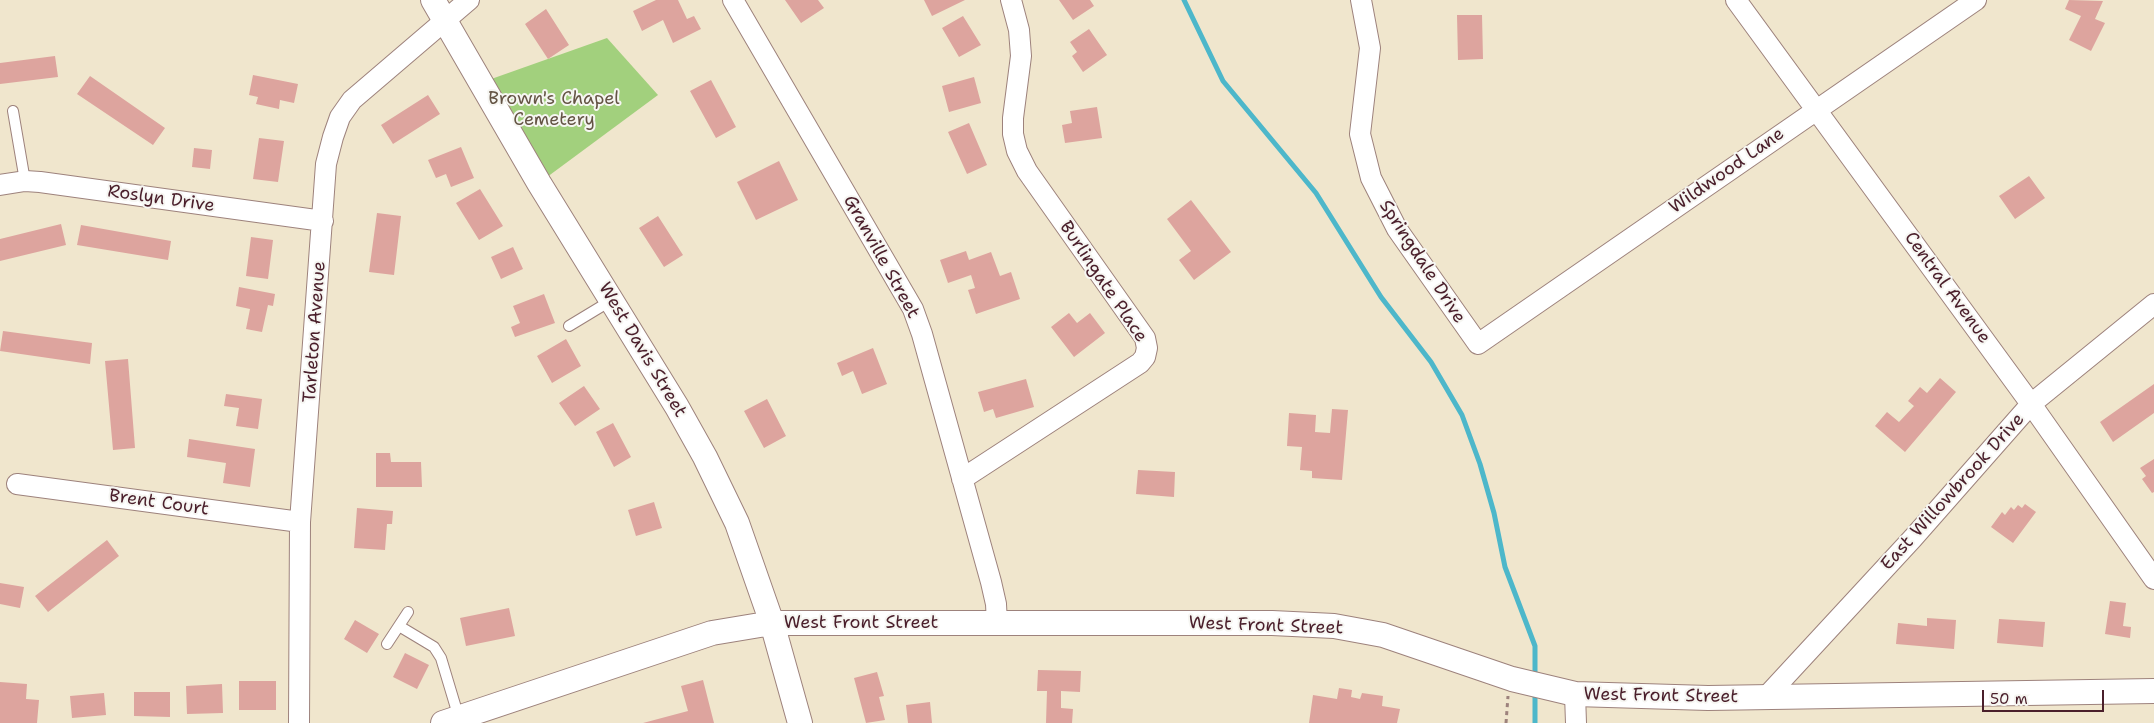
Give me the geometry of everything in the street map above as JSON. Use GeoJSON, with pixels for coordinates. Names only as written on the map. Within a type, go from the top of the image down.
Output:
{"type":"FeatureCollection","features":[{"type":"Feature","properties":{"kind":"street","name":"West Davis Street"},"geometry":{"type":"LineString","coordinates":[[433,0],[485,92],[612,300],[704,457],[736,523],[772,623],[800,723]]}},
{"type":"Feature","properties":{"kind":"street","name":"Tarleton Avenue"},"geometry":{"type":"LineString","coordinates":[[299,723],[300,522],[326,164],[340,117],[352,100],[469,0]]}},
{"type":"Feature","properties":{"kind":"street","name":"Granville Street"},"geometry":{"type":"LineString","coordinates":[[733,0],[913,309],[922,334],[991,582],[996,604],[997,624]]}},
{"type":"Feature","properties":{"kind":"street","name":"Burlingate Place"},"geometry":{"type":"LineString","coordinates":[[962,479],[1140,363],[1145,357],[1147,348],[1145,338],[1028,171],[1018,151],[1013,134],[1013,118],[1021,56],[1018,30],[1011,0]]}},
{"type":"Feature","properties":{"kind":"street","name":"Springdale Drive"},"geometry":{"type":"LineString","coordinates":[[1361,0],[1368,27],[1370,48],[1360,134],[1371,178],[1397,229],[1478,344]]}},
{"type":"Feature","properties":{"kind":"street","name":"Central Avenue"},"geometry":{"type":"LineString","coordinates":[[1736,0],[2031,404],[2154,579]]}},
{"type":"Feature","properties":{"kind":"street","name":"Wildwood Lane"},"geometry":{"type":"LineString","coordinates":[[1478,344],[1976,0]]}},
{"type":"Feature","properties":{"kind":"street","name":"Roslyn Drive"},"geometry":{"type":"LineString","coordinates":[[0,185],[25,181],[323,221]]}},
{"type":"Feature","properties":{"kind":"street","name":"East Willowbrook Drive"},"geometry":{"type":"LineString","coordinates":[[1766,697],[1914,538],[2031,404],[2154,304]]}},
{"type":"Feature","properties":{"kind":"street","name":"Brent Court"},"geometry":{"type":"LineString","coordinates":[[17,484],[300,522]]}},
{"type":"Feature","properties":{"kind":"street","name":"West Front Street"},"geometry":{"type":"LineString","coordinates":[[451,720],[712,633],[772,623],[1272,623],[1334,626],[1384,635],[1513,687],[1565,692],[1766,697],[2154,691]]}},
{"type":"Feature","properties":{"kind":"street"},"geometry":{"type":"LineString","coordinates":[[1565,692],[1576,723]]}},
{"type":"Feature","properties":{"kind":"lane"},"geometry":{"type":"LineString","coordinates":[[13,111],[25,181]]}},
{"type":"Feature","properties":{"kind":"lane"},"geometry":{"type":"LineString","coordinates":[[569,326],[612,300]]}},
{"type":"Feature","properties":{"kind":"lane"},"geometry":{"type":"LineString","coordinates":[[387,644],[408,612]]}},
{"type":"Feature","properties":{"kind":"lane"},"geometry":{"type":"LineString","coordinates":[[399,626],[434,647],[442,658],[451,720]]}},
{"type":"Feature","properties":{"kind":"path"},"geometry":{"type":"LineString","coordinates":[[1506,723],[1508,694],[1513,687]]}},
{"type":"Feature","properties":{"kind":"green space","name":"Brown's Chapel Cemetery"},"geometry":{"type":"Polygon","coordinates":[[[607,38],[658,95],[539,183],[480,83],[607,38]]]}},
{"type":"Feature","properties":{"kind":"building"},"geometry":{"type":"Polygon","coordinates":[[[656,0],[678,0],[687,19],[694,16],[701,29],[673,43],[663,20],[642,31],[633,11],[656,0]]]}},
{"type":"Feature","properties":{"kind":"building"},"geometry":{"type":"Polygon","coordinates":[[[785,0],[818,0],[824,8],[801,23],[785,0]]]}},
{"type":"Feature","properties":{"kind":"building"},"geometry":{"type":"Polygon","coordinates":[[[924,0],[965,0],[932,16],[924,0]]]}},
{"type":"Feature","properties":{"kind":"building"},"geometry":{"type":"Polygon","coordinates":[[[1059,0],[1090,0],[1094,6],[1073,20],[1059,0]]]}},
{"type":"Feature","properties":{"kind":"building"},"geometry":{"type":"Polygon","coordinates":[[[2069,0],[2103,1],[2095,19],[2105,23],[2091,51],[2069,40],[2081,16],[2065,9],[2069,0]]]}},
{"type":"Feature","properties":{"kind":"building"},"geometry":{"type":"Polygon","coordinates":[[[546,9],[569,45],[548,59],[525,24],[546,9]]]}},
{"type":"Feature","properties":{"kind":"building"},"geometry":{"type":"Polygon","coordinates":[[[1457,15],[1482,15],[1483,59],[1458,60],[1457,15]]]}},
{"type":"Feature","properties":{"kind":"building"},"geometry":{"type":"Polygon","coordinates":[[[963,16],[981,45],[959,57],[942,28],[963,16]]]}},
{"type":"Feature","properties":{"kind":"building"},"geometry":{"type":"Polygon","coordinates":[[[1089,29],[1107,55],[1083,72],[1072,56],[1077,52],[1070,42],[1089,29]]]}},
{"type":"Feature","properties":{"kind":"building"},"geometry":{"type":"Polygon","coordinates":[[[55,56],[58,77],[0,84],[0,63],[55,56]]]}},
{"type":"Feature","properties":{"kind":"building"},"geometry":{"type":"Polygon","coordinates":[[[253,75],[298,84],[294,103],[280,100],[279,109],[256,104],[258,97],[249,95],[253,75]]]}},
{"type":"Feature","properties":{"kind":"building"},"geometry":{"type":"Polygon","coordinates":[[[90,76],[165,128],[153,145],[77,94],[90,76]]]}},
{"type":"Feature","properties":{"kind":"building"},"geometry":{"type":"Polygon","coordinates":[[[974,77],[981,103],[949,112],[942,86],[974,77]]]}},
{"type":"Feature","properties":{"kind":"building"},"geometry":{"type":"Polygon","coordinates":[[[711,80],[736,127],[716,138],[690,91],[711,80]]]}},
{"type":"Feature","properties":{"kind":"building"},"geometry":{"type":"Polygon","coordinates":[[[428,95],[440,114],[393,144],[381,125],[428,95]]]}},
{"type":"Feature","properties":{"kind":"building"},"geometry":{"type":"Polygon","coordinates":[[[1097,107],[1102,138],[1065,143],[1062,125],[1072,123],[1070,111],[1097,107]]]}},
{"type":"Feature","properties":{"kind":"building"},"geometry":{"type":"Polygon","coordinates":[[[969,123],[987,165],[967,174],[948,132],[969,123]]]}},
{"type":"Feature","properties":{"kind":"building"},"geometry":{"type":"Polygon","coordinates":[[[259,138],[284,141],[278,182],[253,179],[259,138]]]}},
{"type":"Feature","properties":{"kind":"building"},"geometry":{"type":"Polygon","coordinates":[[[461,147],[474,178],[451,187],[446,174],[436,178],[428,160],[461,147]]]}},
{"type":"Feature","properties":{"kind":"building"},"geometry":{"type":"Polygon","coordinates":[[[194,148],[212,150],[210,169],[192,167],[194,148]]]}},
{"type":"Feature","properties":{"kind":"building"},"geometry":{"type":"Polygon","coordinates":[[[779,161],[798,200],[756,220],[737,182],[779,161]]]}},
{"type":"Feature","properties":{"kind":"building"},"geometry":{"type":"Polygon","coordinates":[[[2029,176],[2045,198],[2015,219],[1999,196],[2029,176]]]}},
{"type":"Feature","properties":{"kind":"building"},"geometry":{"type":"Polygon","coordinates":[[[480,189],[503,226],[479,240],[456,203],[480,189]]]}},
{"type":"Feature","properties":{"kind":"building"},"geometry":{"type":"Polygon","coordinates":[[[1191,200],[1231,252],[1194,280],[1179,260],[1191,251],[1167,219],[1191,200]]]}},
{"type":"Feature","properties":{"kind":"building"},"geometry":{"type":"Polygon","coordinates":[[[377,213],[401,216],[394,275],[369,272],[377,213]]]}},
{"type":"Feature","properties":{"kind":"building"},"geometry":{"type":"Polygon","coordinates":[[[658,216],[683,255],[664,267],[639,228],[658,216]]]}},
{"type":"Feature","properties":{"kind":"building"},"geometry":{"type":"Polygon","coordinates":[[[61,224],[66,245],[0,261],[0,239],[61,224]]]}},
{"type":"Feature","properties":{"kind":"building"},"geometry":{"type":"Polygon","coordinates":[[[81,225],[171,241],[168,260],[77,245],[81,225]]]}},
{"type":"Feature","properties":{"kind":"building"},"geometry":{"type":"Polygon","coordinates":[[[251,237],[273,240],[268,279],[246,276],[251,237]]]}},
{"type":"Feature","properties":{"kind":"building"},"geometry":{"type":"Polygon","coordinates":[[[513,247],[523,269],[501,279],[491,257],[513,247]]]}},
{"type":"Feature","properties":{"kind":"building"},"geometry":{"type":"Polygon","coordinates":[[[966,251],[969,260],[991,252],[1000,276],[1011,272],[1020,299],[976,314],[968,290],[975,288],[971,275],[948,283],[940,260],[966,251]]]}},
{"type":"Feature","properties":{"kind":"building"},"geometry":{"type":"Polygon","coordinates":[[[239,287],[275,294],[273,306],[268,305],[262,332],[246,329],[250,309],[236,306],[239,287]]]}},
{"type":"Feature","properties":{"kind":"building"},"geometry":{"type":"Polygon","coordinates":[[[544,294],[555,323],[515,337],[511,327],[520,323],[513,306],[544,294]]]}},
{"type":"Feature","properties":{"kind":"building"},"geometry":{"type":"Polygon","coordinates":[[[1069,313],[1077,323],[1090,313],[1105,333],[1074,357],[1051,327],[1069,313]]]}},
{"type":"Feature","properties":{"kind":"building"},"geometry":{"type":"Polygon","coordinates":[[[3,331],[92,343],[90,364],[0,351],[3,331]]]}},
{"type":"Feature","properties":{"kind":"building"},"geometry":{"type":"Polygon","coordinates":[[[566,339],[581,366],[552,383],[537,356],[566,339]]]}},
{"type":"Feature","properties":{"kind":"building"},"geometry":{"type":"Polygon","coordinates":[[[873,348],[887,384],[862,394],[853,371],[842,376],[837,363],[873,348]]]}},
{"type":"Feature","properties":{"kind":"building"},"geometry":{"type":"Polygon","coordinates":[[[128,359],[135,448],[113,450],[105,361],[128,359]]]}},
{"type":"Feature","properties":{"kind":"building"},"geometry":{"type":"Polygon","coordinates":[[[1940,378],[1956,392],[1905,452],[1875,426],[1887,412],[1899,422],[1914,406],[1908,401],[1920,387],[1927,393],[1940,378]]]}},
{"type":"Feature","properties":{"kind":"building"},"geometry":{"type":"Polygon","coordinates":[[[1026,379],[1034,407],[996,418],[993,409],[984,412],[978,392],[1026,379]]]}},
{"type":"Feature","properties":{"kind":"building"},"geometry":{"type":"Polygon","coordinates":[[[2154,384],[2154,413],[2113,442],[2100,422],[2154,384]]]}},
{"type":"Feature","properties":{"kind":"building"},"geometry":{"type":"Polygon","coordinates":[[[584,386],[600,409],[575,426],[559,403],[584,386]]]}},
{"type":"Feature","properties":{"kind":"building"},"geometry":{"type":"Polygon","coordinates":[[[226,394],[262,399],[258,429],[236,426],[239,408],[224,406],[226,394]]]}},
{"type":"Feature","properties":{"kind":"building"},"geometry":{"type":"Polygon","coordinates":[[[767,399],[786,436],[764,448],[744,411],[767,399]]]}},
{"type":"Feature","properties":{"kind":"building"},"geometry":{"type":"Polygon","coordinates":[[[1332,409],[1348,410],[1342,480],[1312,478],[1312,471],[1300,470],[1302,447],[1287,446],[1289,413],[1316,415],[1315,432],[1330,433],[1332,409]]]}},
{"type":"Feature","properties":{"kind":"building"},"geometry":{"type":"Polygon","coordinates":[[[613,423],[631,457],[614,467],[596,432],[613,423]]]}},
{"type":"Feature","properties":{"kind":"building"},"geometry":{"type":"Polygon","coordinates":[[[189,439],[255,449],[250,487],[223,483],[226,463],[187,457],[189,439]]]}},
{"type":"Feature","properties":{"kind":"building"},"geometry":{"type":"Polygon","coordinates":[[[376,453],[390,453],[391,462],[421,462],[422,487],[376,487],[376,453]]]}},
{"type":"Feature","properties":{"kind":"building"},"geometry":{"type":"Polygon","coordinates":[[[2154,459],[2154,492],[2152,493],[2142,479],[2146,476],[2140,468],[2154,459]]]}},
{"type":"Feature","properties":{"kind":"building"},"geometry":{"type":"Polygon","coordinates":[[[1138,470],[1175,472],[1174,497],[1136,494],[1138,470]]]}},
{"type":"Feature","properties":{"kind":"building"},"geometry":{"type":"Polygon","coordinates":[[[654,502],[662,528],[636,536],[628,510],[654,502]]]}},
{"type":"Feature","properties":{"kind":"building"},"geometry":{"type":"Polygon","coordinates":[[[2025,504],[2036,512],[2013,543],[1991,527],[2002,512],[2005,515],[2011,507],[2014,510],[2018,505],[2022,508],[2025,504]]]}},
{"type":"Feature","properties":{"kind":"building"},"geometry":{"type":"Polygon","coordinates":[[[357,508],[393,511],[392,524],[387,524],[385,550],[354,548],[357,508]]]}},
{"type":"Feature","properties":{"kind":"building"},"geometry":{"type":"Polygon","coordinates":[[[107,540],[119,556],[48,612],[35,596],[107,540]]]}},
{"type":"Feature","properties":{"kind":"building"},"geometry":{"type":"Polygon","coordinates":[[[0,583],[24,587],[20,608],[0,604],[0,583]]]}},
{"type":"Feature","properties":{"kind":"building"},"geometry":{"type":"Polygon","coordinates":[[[2110,601],[2126,603],[2123,626],[2131,627],[2130,638],[2105,634],[2110,601]]]}},
{"type":"Feature","properties":{"kind":"building"},"geometry":{"type":"Polygon","coordinates":[[[509,608],[515,636],[466,646],[460,618],[509,608]]]}},
{"type":"Feature","properties":{"kind":"building"},"geometry":{"type":"Polygon","coordinates":[[[1927,618],[1956,620],[1954,649],[1896,644],[1898,623],[1927,626],[1927,618]]]}},
{"type":"Feature","properties":{"kind":"building"},"geometry":{"type":"Polygon","coordinates":[[[1999,619],[2045,622],[2043,647],[1997,643],[1999,619]]]}},
{"type":"Feature","properties":{"kind":"building"},"geometry":{"type":"Polygon","coordinates":[[[355,620],[379,634],[367,653],[344,639],[355,620]]]}},
{"type":"Feature","properties":{"kind":"building"},"geometry":{"type":"Polygon","coordinates":[[[405,653],[429,665],[417,689],[393,677],[405,653]]]}},
{"type":"Feature","properties":{"kind":"building"},"geometry":{"type":"Polygon","coordinates":[[[1038,670],[1081,671],[1080,692],[1061,691],[1061,708],[1073,709],[1072,723],[1046,723],[1047,691],[1037,691],[1038,670]]]}},
{"type":"Feature","properties":{"kind":"building"},"geometry":{"type":"Polygon","coordinates":[[[877,672],[884,696],[879,697],[885,720],[866,723],[854,678],[877,672]]]}},
{"type":"Feature","properties":{"kind":"building"},"geometry":{"type":"Polygon","coordinates":[[[703,680],[714,723],[643,723],[688,711],[681,686],[703,680]]]}},
{"type":"Feature","properties":{"kind":"building"},"geometry":{"type":"Polygon","coordinates":[[[239,681],[276,681],[276,710],[239,710],[239,681]]]}},
{"type":"Feature","properties":{"kind":"building"},"geometry":{"type":"Polygon","coordinates":[[[0,682],[27,684],[26,699],[39,700],[37,723],[0,723],[0,682]]]}},
{"type":"Feature","properties":{"kind":"building"},"geometry":{"type":"Polygon","coordinates":[[[222,684],[223,713],[187,714],[186,686],[222,684]]]}},
{"type":"Feature","properties":{"kind":"building"},"geometry":{"type":"Polygon","coordinates":[[[1339,688],[1352,690],[1351,697],[1360,699],[1362,693],[1383,696],[1382,706],[1400,709],[1397,723],[1309,723],[1313,695],[1337,699],[1339,688]]]}},
{"type":"Feature","properties":{"kind":"building"},"geometry":{"type":"Polygon","coordinates":[[[134,692],[170,692],[170,717],[134,716],[134,692]]]}},
{"type":"Feature","properties":{"kind":"building"},"geometry":{"type":"Polygon","coordinates":[[[104,693],[106,715],[72,718],[70,696],[104,693]]]}},
{"type":"Feature","properties":{"kind":"building"},"geometry":{"type":"Polygon","coordinates":[[[930,702],[932,723],[908,723],[906,705],[930,702]]]}},
{"type":"Feature","properties":{"kind":"waterway"},"geometry":{"type":"LineString","coordinates":[[1184,0],[1223,81],[1316,193],[1381,297],[1431,362],[1462,415],[1480,464],[1494,513],[1505,567],[1535,646],[1535,679]]}},
{"type":"Feature","properties":{"kind":"waterway"},"geometry":{"type":"LineString","coordinates":[[1535,692],[1535,723]]}}]}
